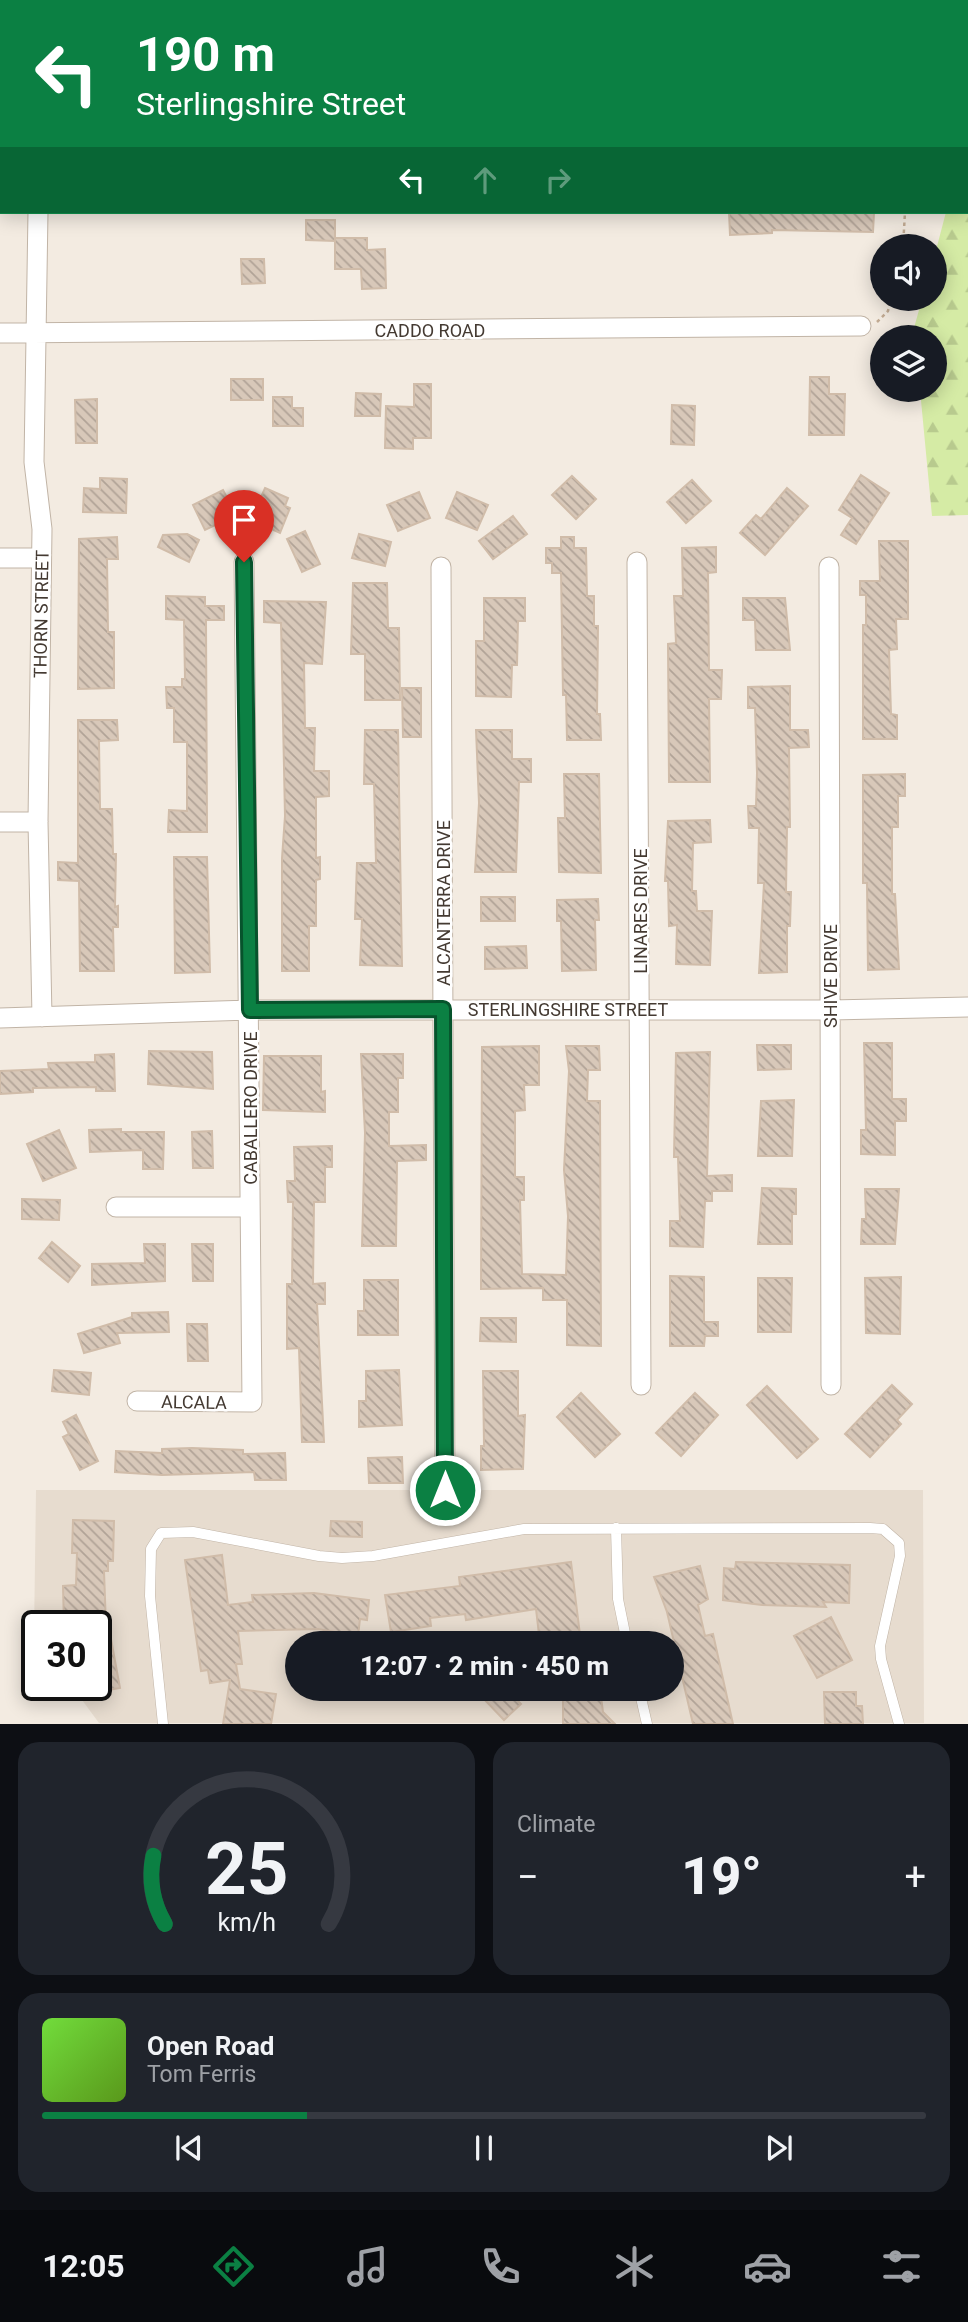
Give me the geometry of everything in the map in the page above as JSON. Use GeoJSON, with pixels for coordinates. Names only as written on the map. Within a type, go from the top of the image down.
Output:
{"type":"FeatureCollection","features":[{"type":"Feature","properties":{"kind":"street","name":"THORN STREET"},"geometry":{"type":"LineString","coordinates":[[38,214],[34,462],[41,558],[37,822],[42,1017]]}},
{"type":"Feature","properties":{"kind":"street","name":"CADDO ROAD"},"geometry":{"type":"LineString","coordinates":[[0,333],[861,326]]}},
{"type":"Feature","properties":{"kind":"street"},"geometry":{"type":"LineString","coordinates":[[0,558],[41,558]]}},
{"type":"Feature","properties":{"kind":"street","name":"CABALLERO DRIVE"},"geometry":{"type":"LineString","coordinates":[[244,562],[252,1402]]}},
{"type":"Feature","properties":{"kind":"street","name":"LINARES DRIVE"},"geometry":{"type":"LineString","coordinates":[[637,562],[641,1385]]}},
{"type":"Feature","properties":{"kind":"street","name":"ALCANTERRA DRIVE"},"geometry":{"type":"LineString","coordinates":[[441,568],[445,1490]]}},
{"type":"Feature","properties":{"kind":"street","name":"SHIVE DRIVE"},"geometry":{"type":"LineString","coordinates":[[829,568],[831,1385]]}},
{"type":"Feature","properties":{"kind":"street"},"geometry":{"type":"LineString","coordinates":[[0,822],[37,822]]}},
{"type":"Feature","properties":{"kind":"street","name":"STERLINGSHIRE STREET"},"geometry":{"type":"LineString","coordinates":[[0,1018],[250,1010],[831,1010],[968,1007]]}},
{"type":"Feature","properties":{"kind":"street"},"geometry":{"type":"LineString","coordinates":[[116,1207],[250,1207]]}},
{"type":"Feature","properties":{"kind":"street","name":"ALCALA"},"geometry":{"type":"LineString","coordinates":[[137,1401],[252,1402]]}},
{"type":"Feature","properties":{"kind":"lane"},"geometry":{"type":"LineString","coordinates":[[616,1528],[618,1599],[625,1631]]}},
{"type":"Feature","properties":{"kind":"lane"},"geometry":{"type":"LineString","coordinates":[[163,1724],[150,1596],[151,1549],[161,1533],[193,1532],[342,1558],[373,1556],[524,1529],[616,1528],[883,1529],[899,1543],[900,1556],[880,1646],[881,1660],[899,1724]]}},
{"type":"Feature","properties":{"kind":"lane"},"geometry":{"type":"LineString","coordinates":[[642,1701],[647,1724]]}},
{"type":"Feature","properties":{"kind":"path"},"geometry":{"type":"LineString","coordinates":[[904,234],[905,214]]}},
{"type":"Feature","properties":{"kind":"path"},"geometry":{"type":"LineString","coordinates":[[861,326],[877,322],[888,311]]}},
{"type":"Feature","properties":{"kind":"shaded area"},"geometry":{"type":"Polygon","coordinates":[[[36,1490],[923,1490],[924,1723],[99,1723],[83,1701],[112,1701],[112,1610],[34,1610],[36,1490]]]}},
{"type":"Feature","properties":{"kind":"green space"},"geometry":{"type":"Polygon","coordinates":[[[945,214],[968,214],[968,515],[932,516],[921,402],[947,402],[947,325],[915,325],[919,311],[947,311],[947,234],[940,234],[945,214]]]}},
{"type":"Feature","properties":{"kind":"building"},"geometry":{"type":"Polygon","coordinates":[[[729,214],[874,214],[873,232],[772,230],[772,233],[730,235],[729,214]]]}},
{"type":"Feature","properties":{"kind":"building"},"geometry":{"type":"Polygon","coordinates":[[[306,220],[335,220],[335,241],[306,240],[306,220]]]}},
{"type":"Feature","properties":{"kind":"building"},"geometry":{"type":"Polygon","coordinates":[[[335,238],[367,238],[367,250],[385,249],[386,288],[362,289],[361,269],[335,269],[335,238]]]}},
{"type":"Feature","properties":{"kind":"building"},"geometry":{"type":"Polygon","coordinates":[[[241,259],[264,259],[265,283],[242,284],[241,259]]]}},
{"type":"Feature","properties":{"kind":"building"},"geometry":{"type":"Polygon","coordinates":[[[810,377],[829,377],[829,394],[845,394],[844,435],[809,435],[810,377]]]}},
{"type":"Feature","properties":{"kind":"building"},"geometry":{"type":"Polygon","coordinates":[[[231,379],[263,379],[263,400],[231,400],[231,379]]]}},
{"type":"Feature","properties":{"kind":"building"},"geometry":{"type":"Polygon","coordinates":[[[414,384],[431,384],[431,438],[413,438],[413,449],[385,448],[386,406],[414,407],[414,384]]]}},
{"type":"Feature","properties":{"kind":"building"},"geometry":{"type":"Polygon","coordinates":[[[356,393],[381,394],[380,416],[355,416],[356,393]]]}},
{"type":"Feature","properties":{"kind":"building"},"geometry":{"type":"Polygon","coordinates":[[[273,397],[292,397],[292,408],[303,408],[303,426],[273,426],[273,397]]]}},
{"type":"Feature","properties":{"kind":"building"},"geometry":{"type":"Polygon","coordinates":[[[97,399],[97,443],[76,443],[75,400],[97,399]]]}},
{"type":"Feature","properties":{"kind":"building"},"geometry":{"type":"Polygon","coordinates":[[[672,405],[695,406],[694,445],[671,444],[672,405]]]}},
{"type":"Feature","properties":{"kind":"building"},"geometry":{"type":"Polygon","coordinates":[[[861,475],[889,493],[856,544],[841,535],[852,518],[839,510],[861,475]]]}},
{"type":"Feature","properties":{"kind":"building"},"geometry":{"type":"Polygon","coordinates":[[[572,476],[596,499],[576,519],[552,495],[572,476]]]}},
{"type":"Feature","properties":{"kind":"building"},"geometry":{"type":"Polygon","coordinates":[[[100,478],[127,479],[126,513],[83,512],[84,488],[100,489],[100,478]]]}},
{"type":"Feature","properties":{"kind":"building"},"geometry":{"type":"Polygon","coordinates":[[[692,480],[711,501],[686,523],[667,502],[692,480]]]}},
{"type":"Feature","properties":{"kind":"building"},"geometry":{"type":"Polygon","coordinates":[[[265,488],[288,498],[285,506],[290,508],[280,533],[251,520],[265,488]]]}},
{"type":"Feature","properties":{"kind":"building"},"geometry":{"type":"Polygon","coordinates":[[[787,488],[808,506],[765,555],[740,533],[756,515],[761,519],[787,488]]]}},
{"type":"Feature","properties":{"kind":"building"},"geometry":{"type":"Polygon","coordinates":[[[223,490],[236,515],[205,530],[193,505],[223,490]]]}},
{"type":"Feature","properties":{"kind":"building"},"geometry":{"type":"Polygon","coordinates":[[[419,492],[430,518],[398,531],[387,505],[419,492]]]}},
{"type":"Feature","properties":{"kind":"building"},"geometry":{"type":"Polygon","coordinates":[[[457,492],[488,505],[477,530],[446,518],[457,492]]]}},
{"type":"Feature","properties":{"kind":"building"},"geometry":{"type":"Polygon","coordinates":[[[513,516],[527,534],[493,559],[479,541],[513,516]]]}},
{"type":"Feature","properties":{"kind":"building"},"geometry":{"type":"Polygon","coordinates":[[[305,531],[320,564],[302,572],[287,539],[305,531]]]}},
{"type":"Feature","properties":{"kind":"building"},"geometry":{"type":"Polygon","coordinates":[[[187,534],[199,540],[189,562],[158,547],[163,535],[187,534]]]}},
{"type":"Feature","properties":{"kind":"building"},"geometry":{"type":"Polygon","coordinates":[[[359,534],[391,542],[385,566],[352,558],[359,534]]]}},
{"type":"Feature","properties":{"kind":"building"},"geometry":{"type":"Polygon","coordinates":[[[117,537],[118,559],[107,559],[108,632],[114,632],[114,688],[78,689],[79,539],[117,537]]]}},
{"type":"Feature","properties":{"kind":"building"},"geometry":{"type":"Polygon","coordinates":[[[561,537],[574,537],[574,548],[586,548],[587,596],[594,596],[594,626],[598,626],[597,714],[600,714],[601,740],[567,740],[566,695],[563,695],[561,573],[552,573],[552,563],[546,563],[546,548],[561,548],[561,537]]]}},
{"type":"Feature","properties":{"kind":"building"},"geometry":{"type":"Polygon","coordinates":[[[879,541],[908,541],[908,619],[896,619],[897,649],[889,650],[891,714],[897,715],[897,739],[863,739],[863,625],[866,625],[866,595],[860,595],[860,581],[880,581],[879,541]]]}},
{"type":"Feature","properties":{"kind":"building"},"geometry":{"type":"Polygon","coordinates":[[[716,547],[716,572],[708,573],[709,670],[722,670],[721,699],[709,699],[710,782],[669,782],[668,644],[676,643],[674,596],[683,596],[682,548],[716,547]]]}},
{"type":"Feature","properties":{"kind":"building"},"geometry":{"type":"Polygon","coordinates":[[[353,583],[387,583],[388,628],[399,628],[400,700],[365,700],[365,654],[351,654],[353,583]]]}},
{"type":"Feature","properties":{"kind":"building"},"geometry":{"type":"Polygon","coordinates":[[[166,596],[205,597],[205,606],[224,606],[224,620],[206,620],[207,832],[168,832],[169,810],[187,811],[187,742],[174,742],[174,708],[167,708],[166,687],[182,687],[182,679],[185,679],[184,620],[166,619],[166,596]]]}},
{"type":"Feature","properties":{"kind":"building"},"geometry":{"type":"Polygon","coordinates":[[[484,598],[525,598],[525,621],[518,621],[517,665],[512,665],[511,697],[476,696],[476,641],[484,641],[484,598]]]}},
{"type":"Feature","properties":{"kind":"building"},"geometry":{"type":"Polygon","coordinates":[[[743,598],[785,598],[790,650],[756,650],[755,620],[743,620],[743,598]]]}},
{"type":"Feature","properties":{"kind":"building"},"geometry":{"type":"Polygon","coordinates":[[[264,601],[326,602],[322,664],[304,663],[305,728],[315,728],[314,771],[329,771],[329,796],[316,797],[316,858],[320,857],[320,879],[316,880],[316,926],[309,926],[309,971],[282,971],[282,858],[285,816],[281,623],[264,622],[264,601]]]}},
{"type":"Feature","properties":{"kind":"building"},"geometry":{"type":"Polygon","coordinates":[[[790,686],[790,730],[808,730],[809,747],[789,748],[790,827],[787,827],[786,892],[791,892],[790,926],[787,926],[787,972],[759,973],[764,883],[758,883],[759,828],[749,828],[748,806],[756,806],[757,773],[755,708],[748,708],[748,687],[790,686]]]}},
{"type":"Feature","properties":{"kind":"building"},"geometry":{"type":"Polygon","coordinates":[[[402,688],[421,688],[421,737],[403,737],[402,688]]]}},
{"type":"Feature","properties":{"kind":"building"},"geometry":{"type":"Polygon","coordinates":[[[78,720],[117,720],[118,740],[99,741],[100,809],[112,809],[113,854],[116,854],[115,907],[118,906],[118,927],[113,927],[114,971],[80,971],[79,881],[58,880],[58,862],[78,863],[78,720]]]}},
{"type":"Feature","properties":{"kind":"building"},"geometry":{"type":"Polygon","coordinates":[[[365,730],[398,730],[402,966],[360,965],[362,919],[355,919],[357,863],[376,863],[374,784],[364,784],[365,730]]]}},
{"type":"Feature","properties":{"kind":"building"},"geometry":{"type":"Polygon","coordinates":[[[476,730],[512,730],[512,759],[531,759],[531,782],[519,782],[516,872],[475,872],[479,803],[476,730]]]}},
{"type":"Feature","properties":{"kind":"building"},"geometry":{"type":"Polygon","coordinates":[[[564,774],[599,774],[601,873],[559,872],[558,818],[565,818],[564,774]]]}},
{"type":"Feature","properties":{"kind":"building"},"geometry":{"type":"Polygon","coordinates":[[[905,774],[905,796],[898,796],[898,827],[892,827],[892,894],[895,894],[899,969],[868,970],[867,883],[863,883],[863,775],[905,774]]]}},
{"type":"Feature","properties":{"kind":"building"},"geometry":{"type":"Polygon","coordinates":[[[710,820],[711,842],[693,843],[692,891],[696,891],[697,911],[712,911],[710,965],[676,964],[677,925],[669,926],[668,881],[665,881],[668,821],[710,820]]]}},
{"type":"Feature","properties":{"kind":"building"},"geometry":{"type":"Polygon","coordinates":[[[174,857],[207,857],[210,972],[175,973],[174,857]]]}},
{"type":"Feature","properties":{"kind":"building"},"geometry":{"type":"Polygon","coordinates":[[[481,897],[515,897],[515,921],[481,921],[481,897]]]}},
{"type":"Feature","properties":{"kind":"building"},"geometry":{"type":"Polygon","coordinates":[[[598,899],[599,920],[595,920],[596,970],[562,971],[561,921],[557,921],[557,900],[598,899]]]}},
{"type":"Feature","properties":{"kind":"building"},"geometry":{"type":"Polygon","coordinates":[[[526,946],[527,968],[485,969],[485,947],[526,946]]]}},
{"type":"Feature","properties":{"kind":"building"},"geometry":{"type":"Polygon","coordinates":[[[864,1043],[892,1043],[892,1099],[906,1099],[906,1121],[895,1121],[895,1155],[861,1154],[861,1130],[866,1130],[864,1043]]]}},
{"type":"Feature","properties":{"kind":"building"},"geometry":{"type":"Polygon","coordinates":[[[757,1045],[791,1045],[791,1069],[758,1070],[757,1045]]]}},
{"type":"Feature","properties":{"kind":"building"},"geometry":{"type":"Polygon","coordinates":[[[539,1046],[539,1085],[524,1085],[525,1110],[515,1111],[515,1177],[524,1177],[524,1200],[520,1200],[522,1274],[566,1275],[568,1216],[564,1170],[569,1071],[566,1046],[599,1046],[600,1070],[588,1070],[587,1101],[600,1101],[601,1346],[567,1345],[567,1300],[543,1300],[543,1288],[481,1289],[482,1047],[539,1046]]]}},
{"type":"Feature","properties":{"kind":"building"},"geometry":{"type":"Polygon","coordinates":[[[149,1051],[212,1052],[213,1089],[148,1084],[149,1051]]]}},
{"type":"Feature","properties":{"kind":"building"},"geometry":{"type":"Polygon","coordinates":[[[710,1052],[707,1176],[732,1175],[732,1191],[712,1191],[712,1201],[705,1201],[703,1247],[670,1246],[670,1221],[680,1221],[678,1157],[674,1157],[676,1053],[710,1052]]]}},
{"type":"Feature","properties":{"kind":"building"},"geometry":{"type":"Polygon","coordinates":[[[114,1054],[115,1091],[96,1091],[96,1087],[33,1088],[33,1092],[0,1094],[0,1071],[49,1069],[48,1063],[95,1062],[95,1055],[114,1054]]]}},
{"type":"Feature","properties":{"kind":"building"},"geometry":{"type":"Polygon","coordinates":[[[361,1054],[403,1054],[403,1078],[398,1078],[398,1112],[389,1112],[389,1146],[426,1145],[426,1160],[397,1161],[396,1246],[362,1246],[365,1133],[361,1054]]]}},
{"type":"Feature","properties":{"kind":"building"},"geometry":{"type":"Polygon","coordinates":[[[264,1056],[321,1056],[321,1092],[325,1091],[325,1112],[263,1110],[264,1056]]]}},
{"type":"Feature","properties":{"kind":"building"},"geometry":{"type":"Polygon","coordinates":[[[794,1100],[792,1156],[758,1156],[761,1101],[794,1100]]]}},
{"type":"Feature","properties":{"kind":"building"},"geometry":{"type":"Polygon","coordinates":[[[121,1129],[121,1132],[164,1132],[163,1169],[143,1169],[143,1150],[90,1152],[89,1130],[121,1129]]]}},
{"type":"Feature","properties":{"kind":"building"},"geometry":{"type":"Polygon","coordinates":[[[59,1130],[76,1168],[43,1181],[27,1144],[59,1130]]]}},
{"type":"Feature","properties":{"kind":"building"},"geometry":{"type":"Polygon","coordinates":[[[212,1131],[213,1168],[193,1168],[192,1132],[212,1131]]]}},
{"type":"Feature","properties":{"kind":"building"},"geometry":{"type":"Polygon","coordinates":[[[332,1146],[332,1167],[325,1167],[325,1202],[314,1202],[313,1284],[325,1283],[325,1304],[317,1304],[324,1442],[302,1442],[299,1348],[287,1349],[287,1284],[292,1284],[293,1202],[288,1202],[287,1181],[295,1181],[294,1147],[332,1146]]]}},
{"type":"Feature","properties":{"kind":"building"},"geometry":{"type":"Polygon","coordinates":[[[762,1188],[796,1189],[796,1214],[792,1214],[792,1244],[758,1244],[762,1188]]]}},
{"type":"Feature","properties":{"kind":"building"},"geometry":{"type":"Polygon","coordinates":[[[865,1189],[899,1189],[895,1244],[861,1244],[862,1219],[866,1219],[865,1189]]]}},
{"type":"Feature","properties":{"kind":"building"},"geometry":{"type":"Polygon","coordinates":[[[22,1199],[60,1200],[59,1220],[22,1219],[22,1199]]]}},
{"type":"Feature","properties":{"kind":"building"},"geometry":{"type":"Polygon","coordinates":[[[52,1242],[80,1266],[68,1282],[39,1258],[52,1242]]]}},
{"type":"Feature","properties":{"kind":"building"},"geometry":{"type":"Polygon","coordinates":[[[144,1244],[165,1244],[165,1281],[92,1285],[92,1264],[145,1263],[144,1244]]]}},
{"type":"Feature","properties":{"kind":"building"},"geometry":{"type":"Polygon","coordinates":[[[192,1244],[213,1244],[213,1281],[193,1281],[192,1244]]]}},
{"type":"Feature","properties":{"kind":"building"},"geometry":{"type":"Polygon","coordinates":[[[670,1276],[704,1277],[704,1322],[718,1322],[718,1336],[705,1336],[704,1346],[670,1346],[670,1276]]]}},
{"type":"Feature","properties":{"kind":"building"},"geometry":{"type":"Polygon","coordinates":[[[901,1277],[900,1334],[866,1333],[865,1278],[901,1277]]]}},
{"type":"Feature","properties":{"kind":"building"},"geometry":{"type":"Polygon","coordinates":[[[758,1278],[792,1278],[791,1332],[758,1332],[758,1278]]]}},
{"type":"Feature","properties":{"kind":"building"},"geometry":{"type":"Polygon","coordinates":[[[364,1280],[398,1280],[398,1335],[358,1335],[358,1311],[364,1311],[364,1280]]]}},
{"type":"Feature","properties":{"kind":"building"},"geometry":{"type":"Polygon","coordinates":[[[168,1312],[169,1332],[117,1333],[120,1343],[84,1353],[78,1334],[132,1317],[132,1313],[168,1312]]]}},
{"type":"Feature","properties":{"kind":"building"},"geometry":{"type":"Polygon","coordinates":[[[481,1318],[516,1318],[516,1342],[480,1341],[481,1318]]]}},
{"type":"Feature","properties":{"kind":"building"},"geometry":{"type":"Polygon","coordinates":[[[187,1324],[207,1324],[208,1361],[188,1361],[187,1324]]]}},
{"type":"Feature","properties":{"kind":"building"},"geometry":{"type":"Polygon","coordinates":[[[54,1370],[91,1373],[89,1395],[52,1391],[54,1370]]]}},
{"type":"Feature","properties":{"kind":"building"},"geometry":{"type":"Polygon","coordinates":[[[399,1370],[402,1425],[359,1427],[359,1401],[366,1401],[366,1371],[399,1370]]]}},
{"type":"Feature","properties":{"kind":"building"},"geometry":{"type":"Polygon","coordinates":[[[483,1371],[518,1371],[518,1416],[525,1415],[523,1469],[481,1470],[481,1446],[484,1446],[483,1371]]]}},
{"type":"Feature","properties":{"kind":"building"},"geometry":{"type":"Polygon","coordinates":[[[892,1385],[912,1404],[897,1420],[901,1424],[870,1457],[845,1434],[892,1385]]]}},
{"type":"Feature","properties":{"kind":"building"},"geometry":{"type":"Polygon","coordinates":[[[767,1386],[818,1439],[797,1458],[747,1405],[767,1386]]]}},
{"type":"Feature","properties":{"kind":"building"},"geometry":{"type":"Polygon","coordinates":[[[581,1393],[620,1434],[595,1457],[557,1417],[581,1393]]]}},
{"type":"Feature","properties":{"kind":"building"},"geometry":{"type":"Polygon","coordinates":[[[695,1393],[718,1415],[681,1456],[656,1433],[695,1393]]]}},
{"type":"Feature","properties":{"kind":"building"},"geometry":{"type":"Polygon","coordinates":[[[76,1415],[98,1461],[80,1470],[63,1437],[69,1434],[63,1422],[76,1415]]]}},
{"type":"Feature","properties":{"kind":"building"},"geometry":{"type":"Polygon","coordinates":[[[162,1449],[243,1450],[243,1454],[285,1453],[286,1480],[255,1480],[254,1472],[162,1475],[115,1472],[116,1451],[162,1453],[162,1449]]]}},
{"type":"Feature","properties":{"kind":"building"},"geometry":{"type":"Polygon","coordinates":[[[402,1457],[403,1483],[369,1483],[368,1458],[402,1457]]]}},
{"type":"Feature","properties":{"kind":"building"},"geometry":{"type":"Polygon","coordinates":[[[73,1520],[114,1521],[113,1561],[108,1561],[108,1571],[104,1571],[105,1610],[64,1610],[63,1586],[76,1585],[77,1553],[72,1553],[73,1520]]]}},
{"type":"Feature","properties":{"kind":"building"},"geometry":{"type":"Polygon","coordinates":[[[331,1521],[362,1522],[362,1537],[330,1536],[331,1521]]]}},
{"type":"Feature","properties":{"kind":"building"},"geometry":{"type":"Polygon","coordinates":[[[222,1555],[228,1605],[253,1602],[252,1595],[314,1593],[369,1600],[367,1620],[360,1619],[359,1631],[238,1631],[242,1664],[236,1664],[240,1689],[276,1694],[271,1724],[223,1724],[230,1680],[210,1683],[208,1670],[201,1671],[185,1560],[222,1555]]]}},
{"type":"Feature","properties":{"kind":"building"},"geometry":{"type":"Polygon","coordinates":[[[571,1562],[580,1631],[539,1631],[536,1609],[466,1620],[465,1614],[430,1618],[431,1626],[391,1631],[385,1595],[460,1586],[459,1577],[571,1562]]]}},
{"type":"Feature","properties":{"kind":"building"},"geometry":{"type":"Polygon","coordinates":[[[736,1562],[850,1565],[849,1603],[823,1602],[826,1607],[762,1605],[723,1600],[724,1568],[735,1569],[736,1562]]]}},
{"type":"Feature","properties":{"kind":"building"},"geometry":{"type":"Polygon","coordinates":[[[700,1566],[708,1599],[698,1605],[705,1636],[713,1634],[733,1724],[693,1724],[684,1685],[684,1631],[671,1631],[654,1577],[700,1566]]]}},
{"type":"Feature","properties":{"kind":"building"},"geometry":{"type":"Polygon","coordinates":[[[831,1617],[852,1660],[817,1678],[794,1636],[831,1617]]]}},
{"type":"Feature","properties":{"kind":"building"},"geometry":{"type":"Polygon","coordinates":[[[112,1644],[120,1688],[112,1689],[112,1644]]]}},
{"type":"Feature","properties":{"kind":"building"},"geometry":{"type":"Polygon","coordinates":[[[824,1692],[856,1692],[856,1706],[862,1706],[863,1724],[825,1724],[824,1692]]]}},
{"type":"Feature","properties":{"kind":"building"},"geometry":{"type":"Polygon","coordinates":[[[486,1701],[518,1701],[521,1704],[504,1720],[486,1701]]]}},
{"type":"Feature","properties":{"kind":"building"},"geometry":{"type":"Polygon","coordinates":[[[563,1701],[602,1701],[603,1712],[615,1724],[563,1724],[563,1701]]]}},
{"type":"Feature","properties":{"kind":"route"},"geometry":{"type":"LineString","coordinates":[[244,562],[250,1010],[443,1009],[445,1490]]}}]}
